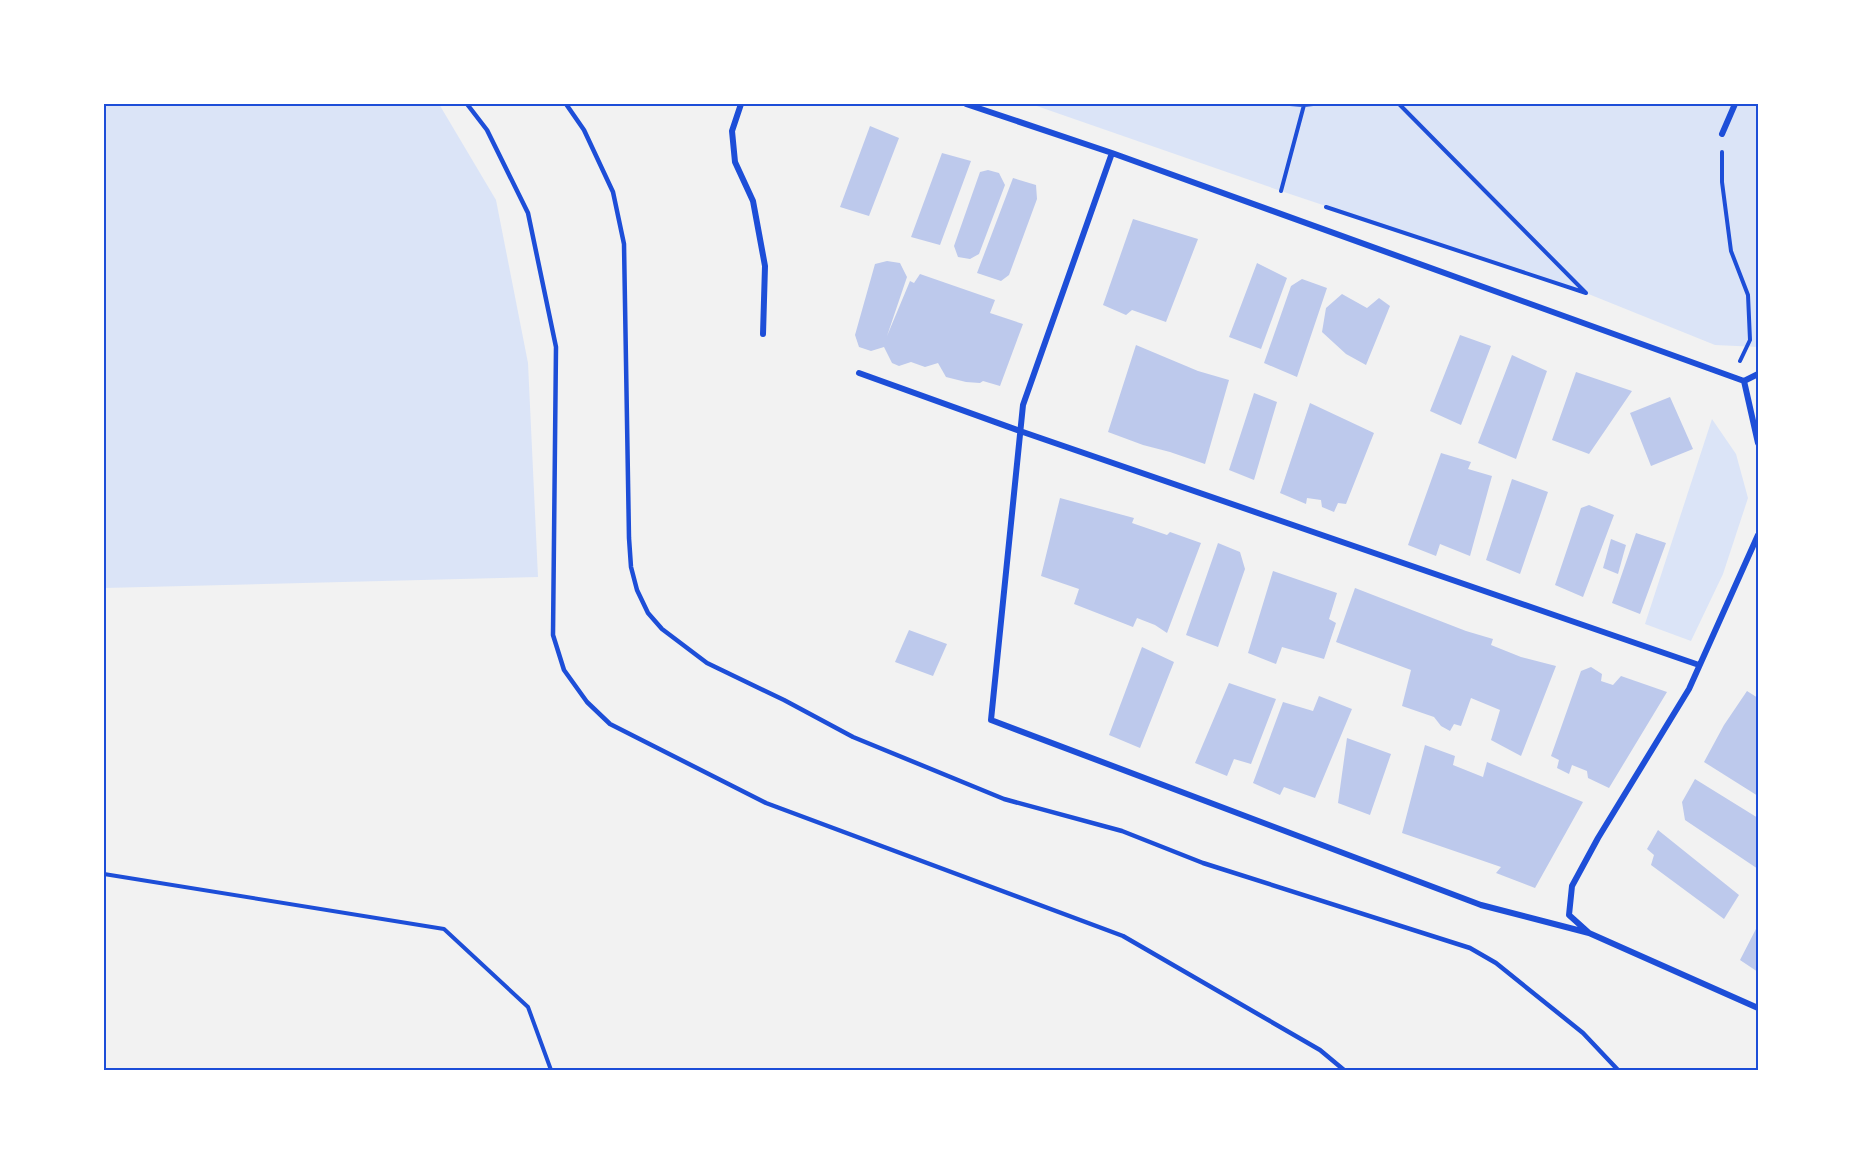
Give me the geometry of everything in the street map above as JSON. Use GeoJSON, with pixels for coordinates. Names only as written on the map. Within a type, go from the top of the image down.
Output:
{"type":"FeatureCollection","features":[{"type":"Feature","properties":{"kind":"street"},"geometry":{"type":"LineString","coordinates":[[741,104],[732,131],[732,141],[735,162],[753,201],[765,266],[763,334]]}},
{"type":"Feature","properties":{"kind":"street"},"geometry":{"type":"LineString","coordinates":[[966,104],[1113,153],[1732,377],[1744,381],[1758,374]]}},
{"type":"Feature","properties":{"kind":"street"},"geometry":{"type":"LineString","coordinates":[[1722,134],[1735,104]]}},
{"type":"Feature","properties":{"kind":"street"},"geometry":{"type":"LineString","coordinates":[[1113,153],[1023,405],[991,720],[1481,905],[1589,933],[1758,1008]]}},
{"type":"Feature","properties":{"kind":"street"},"geometry":{"type":"LineString","coordinates":[[859,373],[1699,666]]}},
{"type":"Feature","properties":{"kind":"street"},"geometry":{"type":"LineString","coordinates":[[1744,381],[1758,443]]}},
{"type":"Feature","properties":{"kind":"street"},"geometry":{"type":"LineString","coordinates":[[1589,933],[1569,915],[1572,886],[1598,838],[1689,689],[1758,535]]}},
{"type":"Feature","properties":{"kind":"lane"},"geometry":{"type":"LineString","coordinates":[[467,104],[487,130],[528,213],[556,347],[553,635],[564,670],[586,702],[610,724],[766,803],[1122,936],[1320,1050],[1344,1071]]}},
{"type":"Feature","properties":{"kind":"lane"},"geometry":{"type":"LineString","coordinates":[[566,104],[584,130],[614,192],[624,244],[628,538],[637,590],[648,613],[662,629],[707,663],[784,700],[853,737],[1004,799],[1122,831],[1203,862],[1470,948],[1496,963],[1583,1033],[1618,1071]]}},
{"type":"Feature","properties":{"kind":"path"},"geometry":{"type":"LineString","coordinates":[[1290,104],[1313,104]]}},
{"type":"Feature","properties":{"kind":"path"},"geometry":{"type":"LineString","coordinates":[[1316,203],[1586,293],[1399,104]]}},
{"type":"Feature","properties":{"kind":"path"},"geometry":{"type":"LineString","coordinates":[[1281,191],[1304,105]]}},
{"type":"Feature","properties":{"kind":"path"},"geometry":{"type":"LineString","coordinates":[[1722,134],[1722,182],[1731,251],[1748,295],[1750,340],[1732,377]]}},
{"type":"Feature","properties":{"kind":"path"},"geometry":{"type":"LineString","coordinates":[[1270,187],[1289,194]]}},
{"type":"Feature","properties":{"kind":"path"},"geometry":{"type":"LineString","coordinates":[[104,874],[444,928],[528,1007],[551,1071]]}},
{"type":"Feature","properties":{"kind":"shaded area"},"geometry":{"type":"Polygon","coordinates":[[[104,104],[439,104],[496,200],[528,363],[538,577],[104,588],[104,104]]]}},
{"type":"Feature","properties":{"kind":"shaded area"},"geometry":{"type":"Polygon","coordinates":[[[1031,104],[1758,104],[1758,347],[1715,345],[1586,293],[1031,104]]]}},
{"type":"Feature","properties":{"kind":"shaded area"},"geometry":{"type":"Polygon","coordinates":[[[1712,419],[1736,454],[1748,498],[1723,574],[1691,641],[1645,624],[1712,419]]]}},
{"type":"Feature","properties":{"kind":"building"},"geometry":{"type":"Polygon","coordinates":[[[870,126],[899,138],[869,216],[840,207],[870,126]]]}},
{"type":"Feature","properties":{"kind":"building"},"geometry":{"type":"Polygon","coordinates":[[[942,153],[971,161],[940,245],[911,237],[942,153]]]}},
{"type":"Feature","properties":{"kind":"building"},"geometry":{"type":"Polygon","coordinates":[[[988,170],[999,173],[1005,185],[979,254],[970,259],[958,257],[954,246],[980,172],[988,170]]]}},
{"type":"Feature","properties":{"kind":"building"},"geometry":{"type":"Polygon","coordinates":[[[1013,178],[1036,185],[1037,199],[1009,275],[1001,281],[977,273],[1013,178]]]}},
{"type":"Feature","properties":{"kind":"building"},"geometry":{"type":"Polygon","coordinates":[[[1133,219],[1198,239],[1166,322],[1132,310],[1126,315],[1103,305],[1133,219]]]}},
{"type":"Feature","properties":{"kind":"building"},"geometry":{"type":"Polygon","coordinates":[[[887,261],[900,263],[907,277],[887,336],[910,281],[914,283],[920,274],[995,300],[990,313],[1023,324],[1000,386],[983,381],[980,383],[966,382],[946,377],[938,363],[925,367],[911,362],[899,366],[892,363],[884,347],[871,351],[859,347],[855,335],[875,264],[887,261]]]}},
{"type":"Feature","properties":{"kind":"building"},"geometry":{"type":"Polygon","coordinates":[[[1257,263],[1287,278],[1261,349],[1229,337],[1257,263]]]}},
{"type":"Feature","properties":{"kind":"building"},"geometry":{"type":"Polygon","coordinates":[[[1302,279],[1327,288],[1297,377],[1264,363],[1291,286],[1302,279]]]}},
{"type":"Feature","properties":{"kind":"building"},"geometry":{"type":"Polygon","coordinates":[[[1342,294],[1367,308],[1379,298],[1390,306],[1366,365],[1346,354],[1322,332],[1326,308],[1342,294]]]}},
{"type":"Feature","properties":{"kind":"building"},"geometry":{"type":"Polygon","coordinates":[[[1460,335],[1491,346],[1461,425],[1430,411],[1460,335]]]}},
{"type":"Feature","properties":{"kind":"building"},"geometry":{"type":"Polygon","coordinates":[[[1136,345],[1198,371],[1229,380],[1205,464],[1108,432],[1136,345]]]}},
{"type":"Feature","properties":{"kind":"building"},"geometry":{"type":"Polygon","coordinates":[[[1512,355],[1547,371],[1516,459],[1478,443],[1512,355]]]}},
{"type":"Feature","properties":{"kind":"building"},"geometry":{"type":"Polygon","coordinates":[[[1576,372],[1632,391],[1589,454],[1552,440],[1576,372]]]}},
{"type":"Feature","properties":{"kind":"building"},"geometry":{"type":"Polygon","coordinates":[[[1254,393],[1277,402],[1254,480],[1229,470],[1254,393]]]}},
{"type":"Feature","properties":{"kind":"building"},"geometry":{"type":"Polygon","coordinates":[[[1670,397],[1693,449],[1651,466],[1630,413],[1670,397]]]}},
{"type":"Feature","properties":{"kind":"building"},"geometry":{"type":"Polygon","coordinates":[[[1310,403],[1374,433],[1346,504],[1338,503],[1334,512],[1322,507],[1321,500],[1307,498],[1306,504],[1280,493],[1310,403]]]}},
{"type":"Feature","properties":{"kind":"building"},"geometry":{"type":"Polygon","coordinates":[[[1441,453],[1471,462],[1468,469],[1492,476],[1470,556],[1440,544],[1436,556],[1408,545],[1441,453]]]}},
{"type":"Feature","properties":{"kind":"building"},"geometry":{"type":"Polygon","coordinates":[[[1512,479],[1548,492],[1520,574],[1486,560],[1512,479]]]}},
{"type":"Feature","properties":{"kind":"building"},"geometry":{"type":"Polygon","coordinates":[[[1060,498],[1134,518],[1132,523],[1167,535],[1170,532],[1201,543],[1167,633],[1137,618],[1133,627],[1074,604],[1079,589],[1041,576],[1060,498]]]}},
{"type":"Feature","properties":{"kind":"building"},"geometry":{"type":"Polygon","coordinates":[[[1589,505],[1614,515],[1583,597],[1555,585],[1581,508],[1589,505]]]}},
{"type":"Feature","properties":{"kind":"building"},"geometry":{"type":"Polygon","coordinates":[[[1636,533],[1666,543],[1640,614],[1612,603],[1636,533]]]}},
{"type":"Feature","properties":{"kind":"building"},"geometry":{"type":"Polygon","coordinates":[[[1611,539],[1626,545],[1618,574],[1603,568],[1611,539]]]}},
{"type":"Feature","properties":{"kind":"building"},"geometry":{"type":"Polygon","coordinates":[[[1218,543],[1240,552],[1245,569],[1218,647],[1186,635],[1218,543]]]}},
{"type":"Feature","properties":{"kind":"building"},"geometry":{"type":"Polygon","coordinates":[[[1273,571],[1337,593],[1329,619],[1336,623],[1324,659],[1282,647],[1276,664],[1248,653],[1273,571]]]}},
{"type":"Feature","properties":{"kind":"building"},"geometry":{"type":"Polygon","coordinates":[[[1355,588],[1466,631],[1493,639],[1491,645],[1521,657],[1556,666],[1521,756],[1491,740],[1500,710],[1471,698],[1461,726],[1454,724],[1450,731],[1441,726],[1434,717],[1402,706],[1411,670],[1336,642],[1355,588]]]}},
{"type":"Feature","properties":{"kind":"building"},"geometry":{"type":"Polygon","coordinates":[[[909,630],[947,644],[933,676],[895,662],[909,630]]]}},
{"type":"Feature","properties":{"kind":"building"},"geometry":{"type":"Polygon","coordinates":[[[1142,647],[1174,662],[1140,748],[1109,735],[1142,647]]]}},
{"type":"Feature","properties":{"kind":"building"},"geometry":{"type":"Polygon","coordinates":[[[1591,667],[1602,674],[1601,681],[1613,685],[1621,676],[1667,692],[1609,788],[1588,778],[1587,771],[1572,765],[1569,774],[1557,768],[1559,760],[1551,756],[1581,671],[1591,667]]]}},
{"type":"Feature","properties":{"kind":"building"},"geometry":{"type":"Polygon","coordinates":[[[1229,683],[1276,699],[1251,764],[1234,759],[1227,776],[1195,763],[1229,683]]]}},
{"type":"Feature","properties":{"kind":"building"},"geometry":{"type":"Polygon","coordinates":[[[1747,691],[1758,698],[1758,796],[1704,762],[1724,725],[1747,691]]]}},
{"type":"Feature","properties":{"kind":"building"},"geometry":{"type":"Polygon","coordinates":[[[1319,696],[1352,709],[1315,798],[1284,787],[1280,795],[1253,783],[1283,702],[1313,711],[1319,696]]]}},
{"type":"Feature","properties":{"kind":"building"},"geometry":{"type":"Polygon","coordinates":[[[1347,738],[1391,754],[1370,815],[1338,803],[1347,738]]]}},
{"type":"Feature","properties":{"kind":"building"},"geometry":{"type":"Polygon","coordinates":[[[1425,745],[1455,756],[1453,765],[1483,777],[1487,762],[1583,802],[1535,888],[1496,873],[1501,867],[1402,833],[1425,745]]]}},
{"type":"Feature","properties":{"kind":"building"},"geometry":{"type":"Polygon","coordinates":[[[1695,779],[1758,818],[1758,869],[1685,820],[1682,802],[1695,779]]]}},
{"type":"Feature","properties":{"kind":"building"},"geometry":{"type":"Polygon","coordinates":[[[1658,830],[1739,895],[1724,919],[1651,865],[1654,855],[1647,849],[1658,830]]]}},
{"type":"Feature","properties":{"kind":"building"},"geometry":{"type":"Polygon","coordinates":[[[1758,916],[1758,972],[1740,960],[1757,927],[1758,916]]]}}]}
